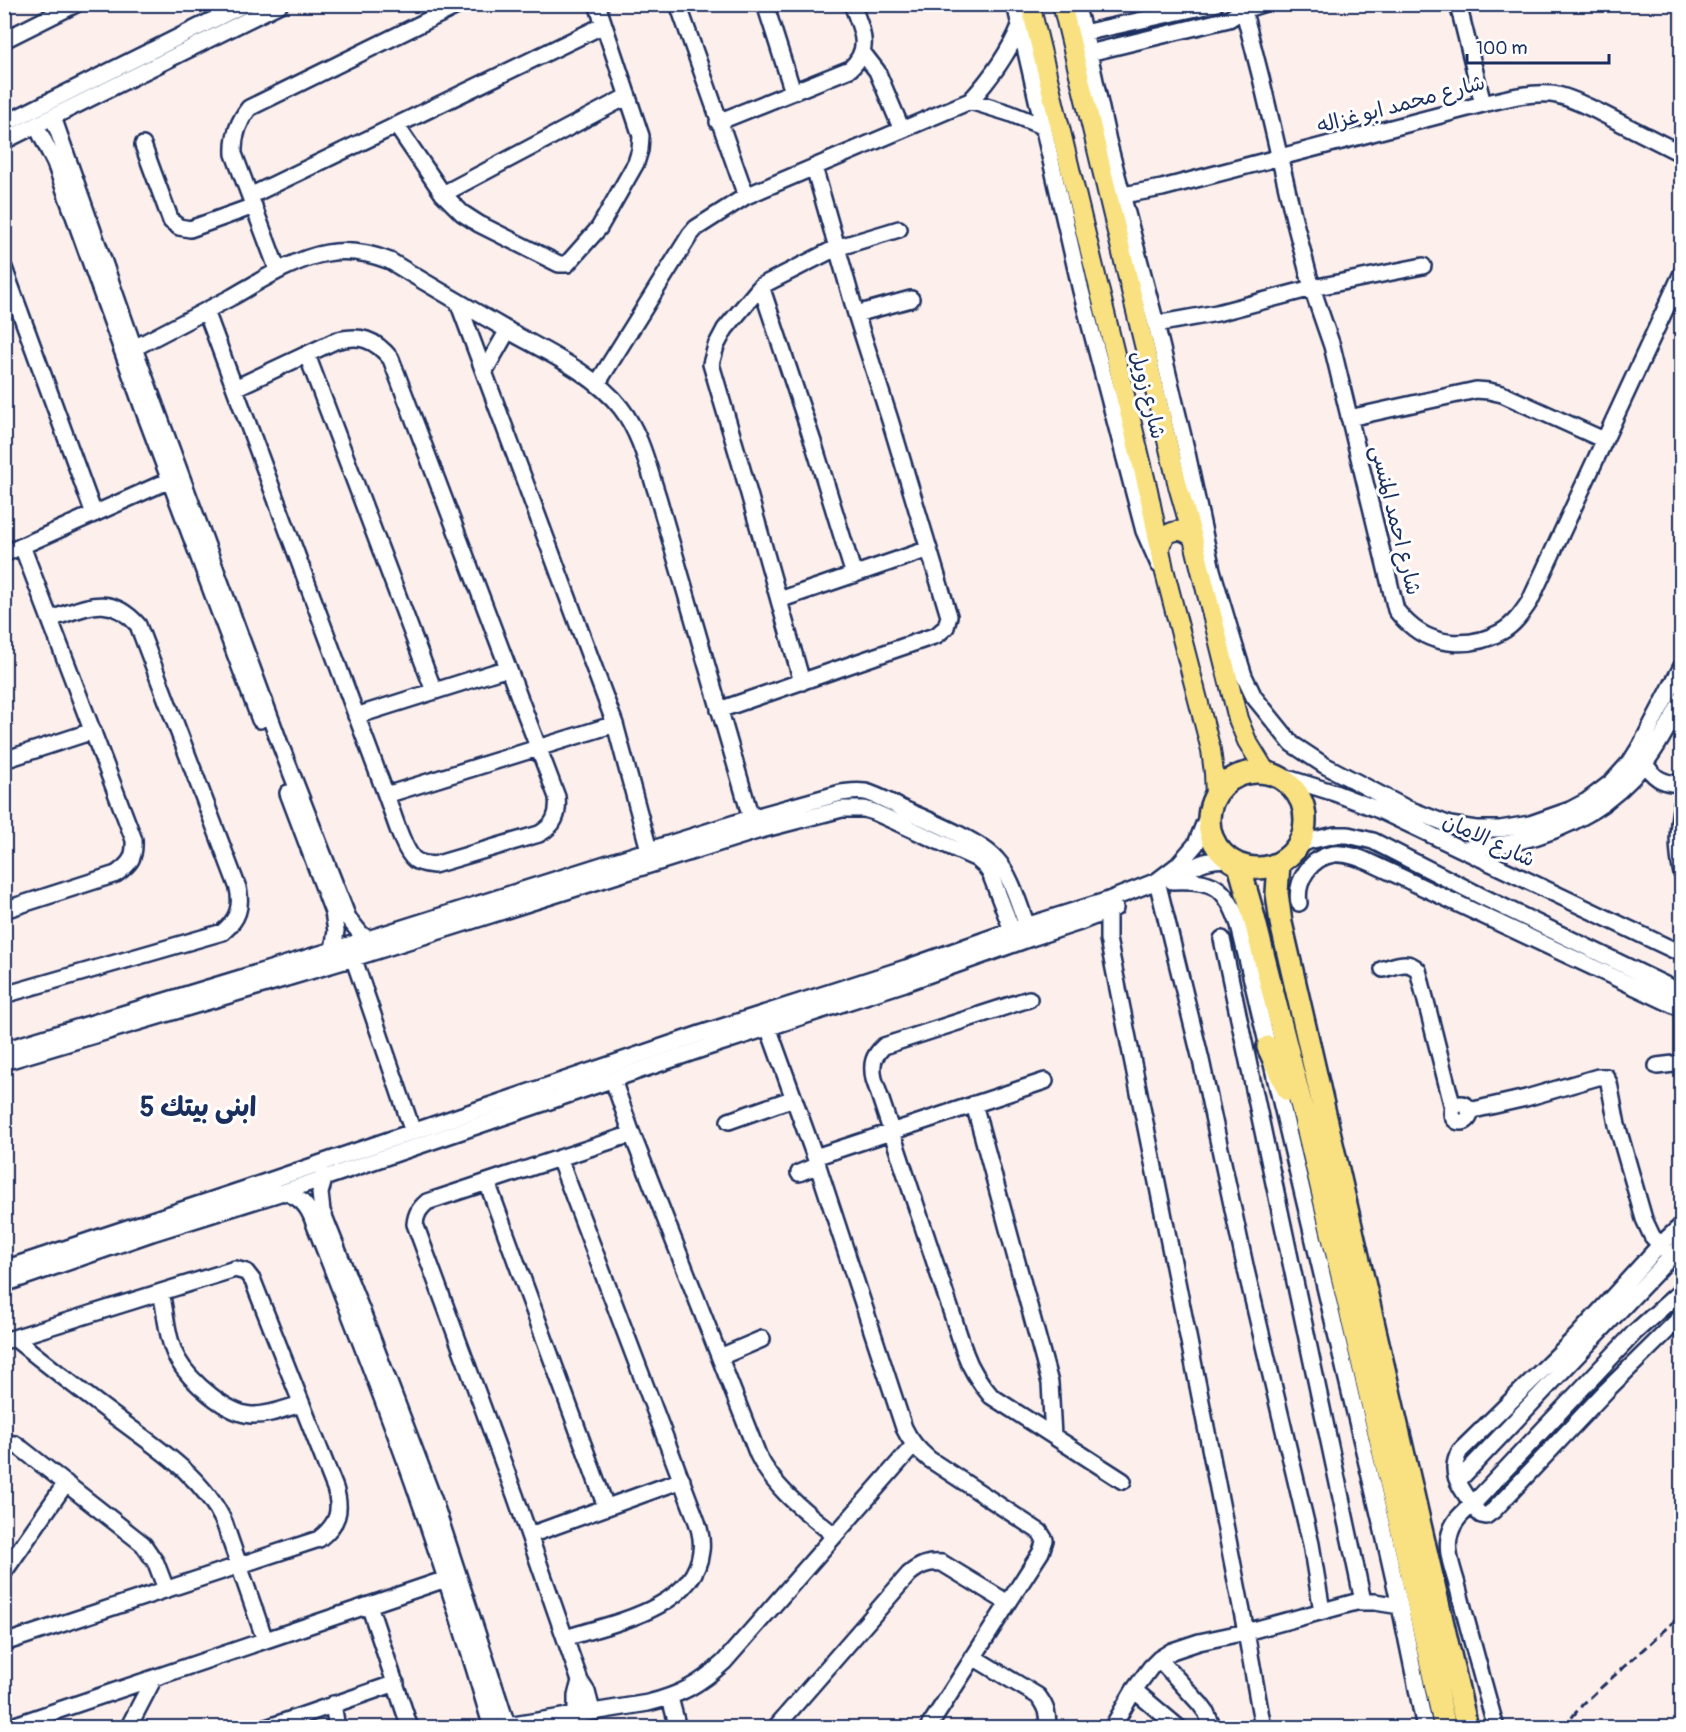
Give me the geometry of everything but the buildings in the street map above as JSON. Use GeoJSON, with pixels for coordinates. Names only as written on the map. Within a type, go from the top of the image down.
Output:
{"type":"FeatureCollection","features":[{"type":"Feature","properties":{"kind":"highway"},"geometry":{"type":"LineString","coordinates":[[1235,863],[1259,868],[1279,863],[1298,846],[1305,826],[1303,804],[1292,786],[1283,779],[1270,773],[1240,774],[1226,783],[1212,804],[1209,822],[1212,839],[1217,847],[1235,863],[1253,914],[1309,1135],[1402,1532],[1438,1725]]}},
{"type":"Feature","properties":{"kind":"highway"},"geometry":{"type":"LineString","coordinates":[[1279,863],[1277,893],[1284,934],[1466,1719]]}},
{"type":"Feature","properties":{"kind":"highway"},"geometry":{"type":"LineString","coordinates":[[1268,1047],[1309,1135]]}},
{"type":"Feature","properties":{"kind":"main road","name":"شارع زويل"},"geometry":{"type":"LineString","coordinates":[[1030,4],[1090,289],[1148,490],[1164,569],[1211,750],[1214,773],[1212,804]]}},
{"type":"Feature","properties":{"kind":"main road","name":"شارع زويل"},"geometry":{"type":"LineString","coordinates":[[1062,4],[1102,144],[1178,486],[1238,719],[1247,741],[1270,773]]}},
{"type":"Feature","properties":{"kind":"main road"},"geometry":{"type":"LineString","coordinates":[[1148,490],[1156,495],[1167,496],[1178,486]]}},
{"type":"Feature","properties":{"kind":"main road"},"geometry":{"type":"LineString","coordinates":[[1160,548],[1164,537],[1173,531],[1184,531],[1193,538]]}},
{"type":"Feature","properties":{"kind":"street"},"geometry":{"type":"LineString","coordinates":[[4,40],[76,4]]}},
{"type":"Feature","properties":{"kind":"street"},"geometry":{"type":"LineString","coordinates":[[4,141],[53,117],[111,80],[245,4]]}},
{"type":"Feature","properties":{"kind":"street"},"geometry":{"type":"LineString","coordinates":[[4,124],[111,80],[280,4]]}},
{"type":"Feature","properties":{"kind":"street"},"geometry":{"type":"LineString","coordinates":[[278,271],[234,154],[233,144],[238,124],[249,108],[461,4]]}},
{"type":"Feature","properties":{"kind":"street"},"geometry":{"type":"LineString","coordinates":[[396,125],[442,194],[462,213],[479,225],[559,264],[567,264],[595,234],[638,157],[641,136],[597,4]]}},
{"type":"Feature","properties":{"kind":"street"},"geometry":{"type":"LineString","coordinates":[[678,4],[746,196]]}},
{"type":"Feature","properties":{"kind":"street"},"geometry":{"type":"LineString","coordinates":[[765,4],[794,92]]}},
{"type":"Feature","properties":{"kind":"street"},"geometry":{"type":"LineString","coordinates":[[718,122],[850,69],[858,62],[863,53],[864,42],[852,4]]}},
{"type":"Feature","properties":{"kind":"street"},"geometry":{"type":"LineString","coordinates":[[1015,4],[1044,127],[1090,289],[1144,531],[1159,564],[1164,569]]}},
{"type":"Feature","properties":{"kind":"street"},"geometry":{"type":"LineString","coordinates":[[1077,4],[1089,53],[1102,144],[1123,195],[1187,453],[1212,570],[1244,676],[1254,697],[1292,744],[1324,765],[1406,808],[1450,825],[1476,829],[1500,829],[1530,824],[1587,801],[1612,782],[1631,760],[1660,711],[1682,666]]}},
{"type":"Feature","properties":{"kind":"street"},"geometry":{"type":"LineString","coordinates":[[1083,33],[1215,4]]}},
{"type":"Feature","properties":{"kind":"street"},"geometry":{"type":"LineString","coordinates":[[1089,53],[1229,19],[1239,6],[1262,4]]}},
{"type":"Feature","properties":{"kind":"street"},"geometry":{"type":"LineString","coordinates":[[1458,4],[1483,104]]}},
{"type":"Feature","properties":{"kind":"street","name":"شارع احمد المنسى"},"geometry":{"type":"LineString","coordinates":[[1239,6],[1281,158],[1312,288],[1332,346],[1396,610],[1409,625],[1426,635],[1452,643],[1464,643],[1484,639],[1503,631],[1519,618],[1530,601],[1682,273]]}},
{"type":"Feature","properties":{"kind":"street"},"geometry":{"type":"LineString","coordinates":[[143,145],[171,221],[179,227],[190,229],[252,201],[396,125],[604,26]]}},
{"type":"Feature","properties":{"kind":"street"},"geometry":{"type":"LineString","coordinates":[[597,384],[690,235],[701,224],[746,196],[970,101],[1000,65],[1012,46],[1020,26]]}},
{"type":"Feature","properties":{"kind":"street"},"geometry":{"type":"LineString","coordinates":[[863,53],[878,71],[902,130]]}},
{"type":"Feature","properties":{"kind":"street","name":"شارع محمد ابو غزاله"},"geometry":{"type":"LineString","coordinates":[[1123,195],[1162,188],[1281,158],[1483,104],[1531,95],[1552,94],[1566,98],[1682,154]]}},
{"type":"Feature","properties":{"kind":"street"},"geometry":{"type":"LineString","coordinates":[[442,194],[628,96]]}},
{"type":"Feature","properties":{"kind":"street"},"geometry":{"type":"LineString","coordinates":[[970,101],[1044,127]]}},
{"type":"Feature","properties":{"kind":"street"},"geometry":{"type":"LineString","coordinates":[[53,117],[58,152],[151,412],[339,910],[367,939]]}},
{"type":"Feature","properties":{"kind":"street"},"geometry":{"type":"LineString","coordinates":[[36,125],[58,152],[134,348],[170,480],[201,547]]}},
{"type":"Feature","properties":{"kind":"street"},"geometry":{"type":"LineString","coordinates":[[719,711],[937,635],[946,627],[949,616],[890,420],[855,315],[814,167]]}},
{"type":"Feature","properties":{"kind":"street"},"geometry":{"type":"LineString","coordinates":[[802,682],[711,364],[716,346],[725,329],[761,286],[836,248],[899,229]]}},
{"type":"Feature","properties":{"kind":"street"},"geometry":{"type":"LineString","coordinates":[[134,348],[278,271],[314,256],[346,251],[390,261],[564,362],[597,384],[621,408],[642,448],[751,818]]}},
{"type":"Feature","properties":{"kind":"street"},"geometry":{"type":"LineString","coordinates":[[1156,324],[1217,313],[1312,288],[1424,266]]}},
{"type":"Feature","properties":{"kind":"street"},"geometry":{"type":"LineString","coordinates":[[4,268],[94,514]]}},
{"type":"Feature","properties":{"kind":"street"},"geometry":{"type":"LineString","coordinates":[[761,286],[854,575]]}},
{"type":"Feature","properties":{"kind":"street"},"geometry":{"type":"LineString","coordinates":[[855,315],[911,299]]}},
{"type":"Feature","properties":{"kind":"street"},"geometry":{"type":"LineString","coordinates":[[458,302],[615,724],[649,850]]}},
{"type":"Feature","properties":{"kind":"street"},"geometry":{"type":"LineString","coordinates":[[206,311],[407,851],[423,864],[434,865],[546,830],[557,815],[557,798],[391,359],[373,342],[360,338],[348,338],[335,341],[235,388]]}},
{"type":"Feature","properties":{"kind":"street"},"geometry":{"type":"LineString","coordinates":[[484,372],[508,330]]}},
{"type":"Feature","properties":{"kind":"street"},"geometry":{"type":"LineString","coordinates":[[307,354],[434,691]]}},
{"type":"Feature","properties":{"kind":"street"},"geometry":{"type":"LineString","coordinates":[[1349,418],[1476,390],[1490,391],[1502,394],[1604,440]]}},
{"type":"Feature","properties":{"kind":"street"},"geometry":{"type":"LineString","coordinates":[[4,554],[170,480]]}},
{"type":"Feature","properties":{"kind":"street"},"geometry":{"type":"LineString","coordinates":[[4,910],[116,874],[126,867],[135,850],[134,840],[22,546]]}},
{"type":"Feature","properties":{"kind":"street"},"geometry":{"type":"LineString","coordinates":[[779,600],[929,549]]}},
{"type":"Feature","properties":{"kind":"street"},"geometry":{"type":"LineString","coordinates":[[4,995],[223,932],[233,924],[239,913],[241,900],[138,625],[120,609],[96,604],[50,620]]}},
{"type":"Feature","properties":{"kind":"street"},"geometry":{"type":"LineString","coordinates":[[356,716],[508,668]]}},
{"type":"Feature","properties":{"kind":"street"},"geometry":{"type":"LineString","coordinates":[[1459,849],[1493,847],[1527,840],[1591,812],[1619,791],[1645,764],[1663,737],[1682,699]]}},
{"type":"Feature","properties":{"kind":"street"},"geometry":{"type":"LineString","coordinates":[[386,795],[615,724]]}},
{"type":"Feature","properties":{"kind":"street"},"geometry":{"type":"LineString","coordinates":[[4,760],[93,731]]}},
{"type":"Feature","properties":{"kind":"street"},"geometry":{"type":"LineString","coordinates":[[1645,764],[1661,781],[1670,784],[1682,783]]}},
{"type":"Feature","properties":{"kind":"street","name":"شارع الامان"},"geometry":{"type":"LineString","coordinates":[[1270,773],[1357,801],[1682,954]]}},
{"type":"Feature","properties":{"kind":"street"},"geometry":{"type":"LineString","coordinates":[[4,1050],[214,993],[351,952],[510,901],[649,850],[841,793],[854,791],[868,793],[921,825]]}},
{"type":"Feature","properties":{"kind":"street"},"geometry":{"type":"LineString","coordinates":[[1163,884],[1188,855],[1199,838],[1212,804]]}},
{"type":"Feature","properties":{"kind":"street"},"geometry":{"type":"LineString","coordinates":[[1682,804],[1679,814],[1678,843],[1682,874]]}},
{"type":"Feature","properties":{"kind":"street"},"geometry":{"type":"LineString","coordinates":[[4,1062],[214,993],[333,950],[351,952],[367,939],[842,808],[864,808],[921,825],[970,841],[994,856],[1006,874],[1019,933]]}},
{"type":"Feature","properties":{"kind":"street"},"geometry":{"type":"LineString","coordinates":[[1444,842],[1450,825]]}},
{"type":"Feature","properties":{"kind":"street"},"geometry":{"type":"LineString","coordinates":[[1298,846],[1315,839],[1335,836],[1373,841],[1682,993]]}},
{"type":"Feature","properties":{"kind":"street"},"geometry":{"type":"LineString","coordinates":[[1299,903],[1299,887],[1311,866],[1332,855],[1352,856],[1682,1009]]}},
{"type":"Feature","properties":{"kind":"street"},"geometry":{"type":"LineString","coordinates":[[4,1269],[412,1132],[702,1041],[906,968],[1079,917],[1163,884],[1201,862],[1220,859],[1235,863]]}},
{"type":"Feature","properties":{"kind":"street"},"geometry":{"type":"LineString","coordinates":[[1163,884],[1194,881],[1216,887],[1228,898],[1239,925],[1400,1606],[1438,1725]]}},
{"type":"Feature","properties":{"kind":"street"},"geometry":{"type":"LineString","coordinates":[[1163,884],[1246,1270],[1311,1544],[1322,1611]]}},
{"type":"Feature","properties":{"kind":"street"},"geometry":{"type":"LineString","coordinates":[[1106,906],[1108,939],[1246,1632],[1263,1728]]}},
{"type":"Feature","properties":{"kind":"street"},"geometry":{"type":"LineString","coordinates":[[333,950],[339,910]]}},
{"type":"Feature","properties":{"kind":"street"},"geometry":{"type":"LineString","coordinates":[[4,1284],[613,1080],[702,1041],[768,1027],[905,983],[1019,933]]}},
{"type":"Feature","properties":{"kind":"street"},"geometry":{"type":"LineString","coordinates":[[1222,939],[1363,1601]]}},
{"type":"Feature","properties":{"kind":"street"},"geometry":{"type":"LineString","coordinates":[[351,952],[412,1132]]}},
{"type":"Feature","properties":{"kind":"street"},"geometry":{"type":"LineString","coordinates":[[1383,969],[1407,963],[1418,970],[1454,1108],[1452,1115],[1459,1121],[1468,1118],[1469,1111],[1526,1098],[1598,1077],[1606,1077],[1644,1219],[1652,1236],[1665,1251]]}},
{"type":"Feature","properties":{"kind":"street"},"geometry":{"type":"LineString","coordinates":[[1029,999],[884,1046],[875,1055],[871,1067],[971,1368],[979,1383],[991,1396],[1123,1481]]}},
{"type":"Feature","properties":{"kind":"street"},"geometry":{"type":"LineString","coordinates":[[768,1027],[817,1161],[904,1428],[914,1445],[930,1459],[1040,1532],[1045,1540],[1041,1552],[928,1728]]}},
{"type":"Feature","properties":{"kind":"street"},"geometry":{"type":"LineString","coordinates":[[1657,1066],[1682,1063]]}},
{"type":"Feature","properties":{"kind":"street"},"geometry":{"type":"LineString","coordinates":[[613,1080],[632,1134],[764,1468],[783,1492],[834,1535]]}},
{"type":"Feature","properties":{"kind":"street"},"geometry":{"type":"LineString","coordinates":[[799,1173],[817,1161],[891,1131],[1045,1081]]}},
{"type":"Feature","properties":{"kind":"street"},"geometry":{"type":"LineString","coordinates":[[729,1121],[794,1098]]}},
{"type":"Feature","properties":{"kind":"street"},"geometry":{"type":"LineString","coordinates":[[974,1104],[1050,1383],[1053,1436]]}},
{"type":"Feature","properties":{"kind":"street"},"geometry":{"type":"LineString","coordinates":[[592,1712],[587,1692],[580,1681],[530,1535],[415,1224],[419,1209],[427,1202],[632,1134]]}},
{"type":"Feature","properties":{"kind":"street"},"geometry":{"type":"LineString","coordinates":[[559,1158],[682,1480],[699,1526],[701,1540],[699,1562],[689,1580],[672,1597],[636,1616],[565,1638]]}},
{"type":"Feature","properties":{"kind":"street"},"geometry":{"type":"LineString","coordinates":[[316,1213],[326,1176]]}},
{"type":"Feature","properties":{"kind":"street"},"geometry":{"type":"LineString","coordinates":[[487,1182],[606,1507]]}},
{"type":"Feature","properties":{"kind":"street"},"geometry":{"type":"LineString","coordinates":[[283,1192],[300,1199],[316,1213],[391,1404],[434,1501],[477,1654],[502,1727],[670,1698],[699,1683],[724,1662],[914,1445]]}},
{"type":"Feature","properties":{"kind":"street"},"geometry":{"type":"LineString","coordinates":[[1682,1225],[1665,1251],[1464,1446],[1454,1464],[1454,1472],[1481,1515],[1486,1516],[1494,1510],[1606,1390],[1682,1316]]}},
{"type":"Feature","properties":{"kind":"street"},"geometry":{"type":"LineString","coordinates":[[1665,1251],[1682,1245]]}},
{"type":"Feature","properties":{"kind":"street"},"geometry":{"type":"LineString","coordinates":[[4,1643],[319,1539],[334,1523],[339,1502],[253,1281],[246,1272],[235,1269],[9,1340]]}},
{"type":"Feature","properties":{"kind":"street"},"geometry":{"type":"LineString","coordinates":[[1496,1728],[1449,1552],[1452,1527],[1460,1515],[1635,1332],[1682,1290]]}},
{"type":"Feature","properties":{"kind":"street"},"geometry":{"type":"LineString","coordinates":[[161,1292],[172,1346],[178,1361],[201,1387],[224,1405],[251,1415],[261,1415],[301,1404]]}},
{"type":"Feature","properties":{"kind":"street"},"geometry":{"type":"LineString","coordinates":[[720,1357],[762,1339]]}},
{"type":"Feature","properties":{"kind":"street"},"geometry":{"type":"LineString","coordinates":[[9,1340],[156,1448],[199,1483],[221,1515],[265,1640]]}},
{"type":"Feature","properties":{"kind":"street"},"geometry":{"type":"LineString","coordinates":[[391,1404],[417,1494],[446,1579],[477,1654]]}},
{"type":"Feature","properties":{"kind":"street"},"geometry":{"type":"LineString","coordinates":[[4,1443],[15,1444],[22,1449],[143,1544],[152,1555],[166,1589]]}},
{"type":"Feature","properties":{"kind":"street"},"geometry":{"type":"LineString","coordinates":[[530,1535],[682,1480]]}},
{"type":"Feature","properties":{"kind":"street"},"geometry":{"type":"LineString","coordinates":[[4,1572],[66,1483]]}},
{"type":"Feature","properties":{"kind":"street"},"geometry":{"type":"LineString","coordinates":[[775,1728],[918,1566],[930,1562],[942,1563],[1008,1603]]}},
{"type":"Feature","properties":{"kind":"street"},"geometry":{"type":"LineString","coordinates":[[6,1728],[446,1579]]}},
{"type":"Feature","properties":{"kind":"street"},"geometry":{"type":"LineString","coordinates":[[1112,1728],[1134,1690],[1151,1667],[1172,1651],[1349,1603],[1363,1601],[1400,1606]]}},
{"type":"Feature","properties":{"kind":"street"},"geometry":{"type":"LineString","coordinates":[[369,1605],[410,1728]]}},
{"type":"Feature","properties":{"kind":"street"},"geometry":{"type":"LineString","coordinates":[[973,1657],[1038,1696],[1045,1706],[1048,1718],[1047,1728]]}},
{"type":"Feature","properties":{"kind":"street"},"geometry":{"type":"LineString","coordinates":[[1159,1659],[1200,1704],[1213,1728]]}},
{"type":"Feature","properties":{"kind":"street"},"geometry":{"type":"LineString","coordinates":[[128,1728],[154,1678]]}},
{"type":"Feature","properties":{"kind":"street"},"geometry":{"type":"LineString","coordinates":[[576,1714],[576,1696],[580,1681]]}},
{"type":"Feature","properties":{"kind":"street"},"geometry":{"type":"LineString","coordinates":[[266,1728],[396,1683]]}},
{"type":"Feature","properties":{"kind":"street"},"geometry":{"type":"LineString","coordinates":[[1134,1690],[1179,1728]]}},
{"type":"Feature","properties":{"kind":"street"},"geometry":{"type":"LineString","coordinates":[[670,1698],[678,1728]]}},
{"type":"Feature","properties":{"kind":"street"},"geometry":{"type":"LineString","coordinates":[[333,1704],[337,1728]]}},
{"type":"Feature","properties":{"kind":"railway"},"geometry":{"type":"LineString","coordinates":[[1563,1728],[1583,1704],[1682,1614]]}},
{"type":"Feature","properties":{"kind":"district","name":"ابنى بيتك 5"},"geometry":{"type":"Point","coordinates":[198,1107]}}]}
